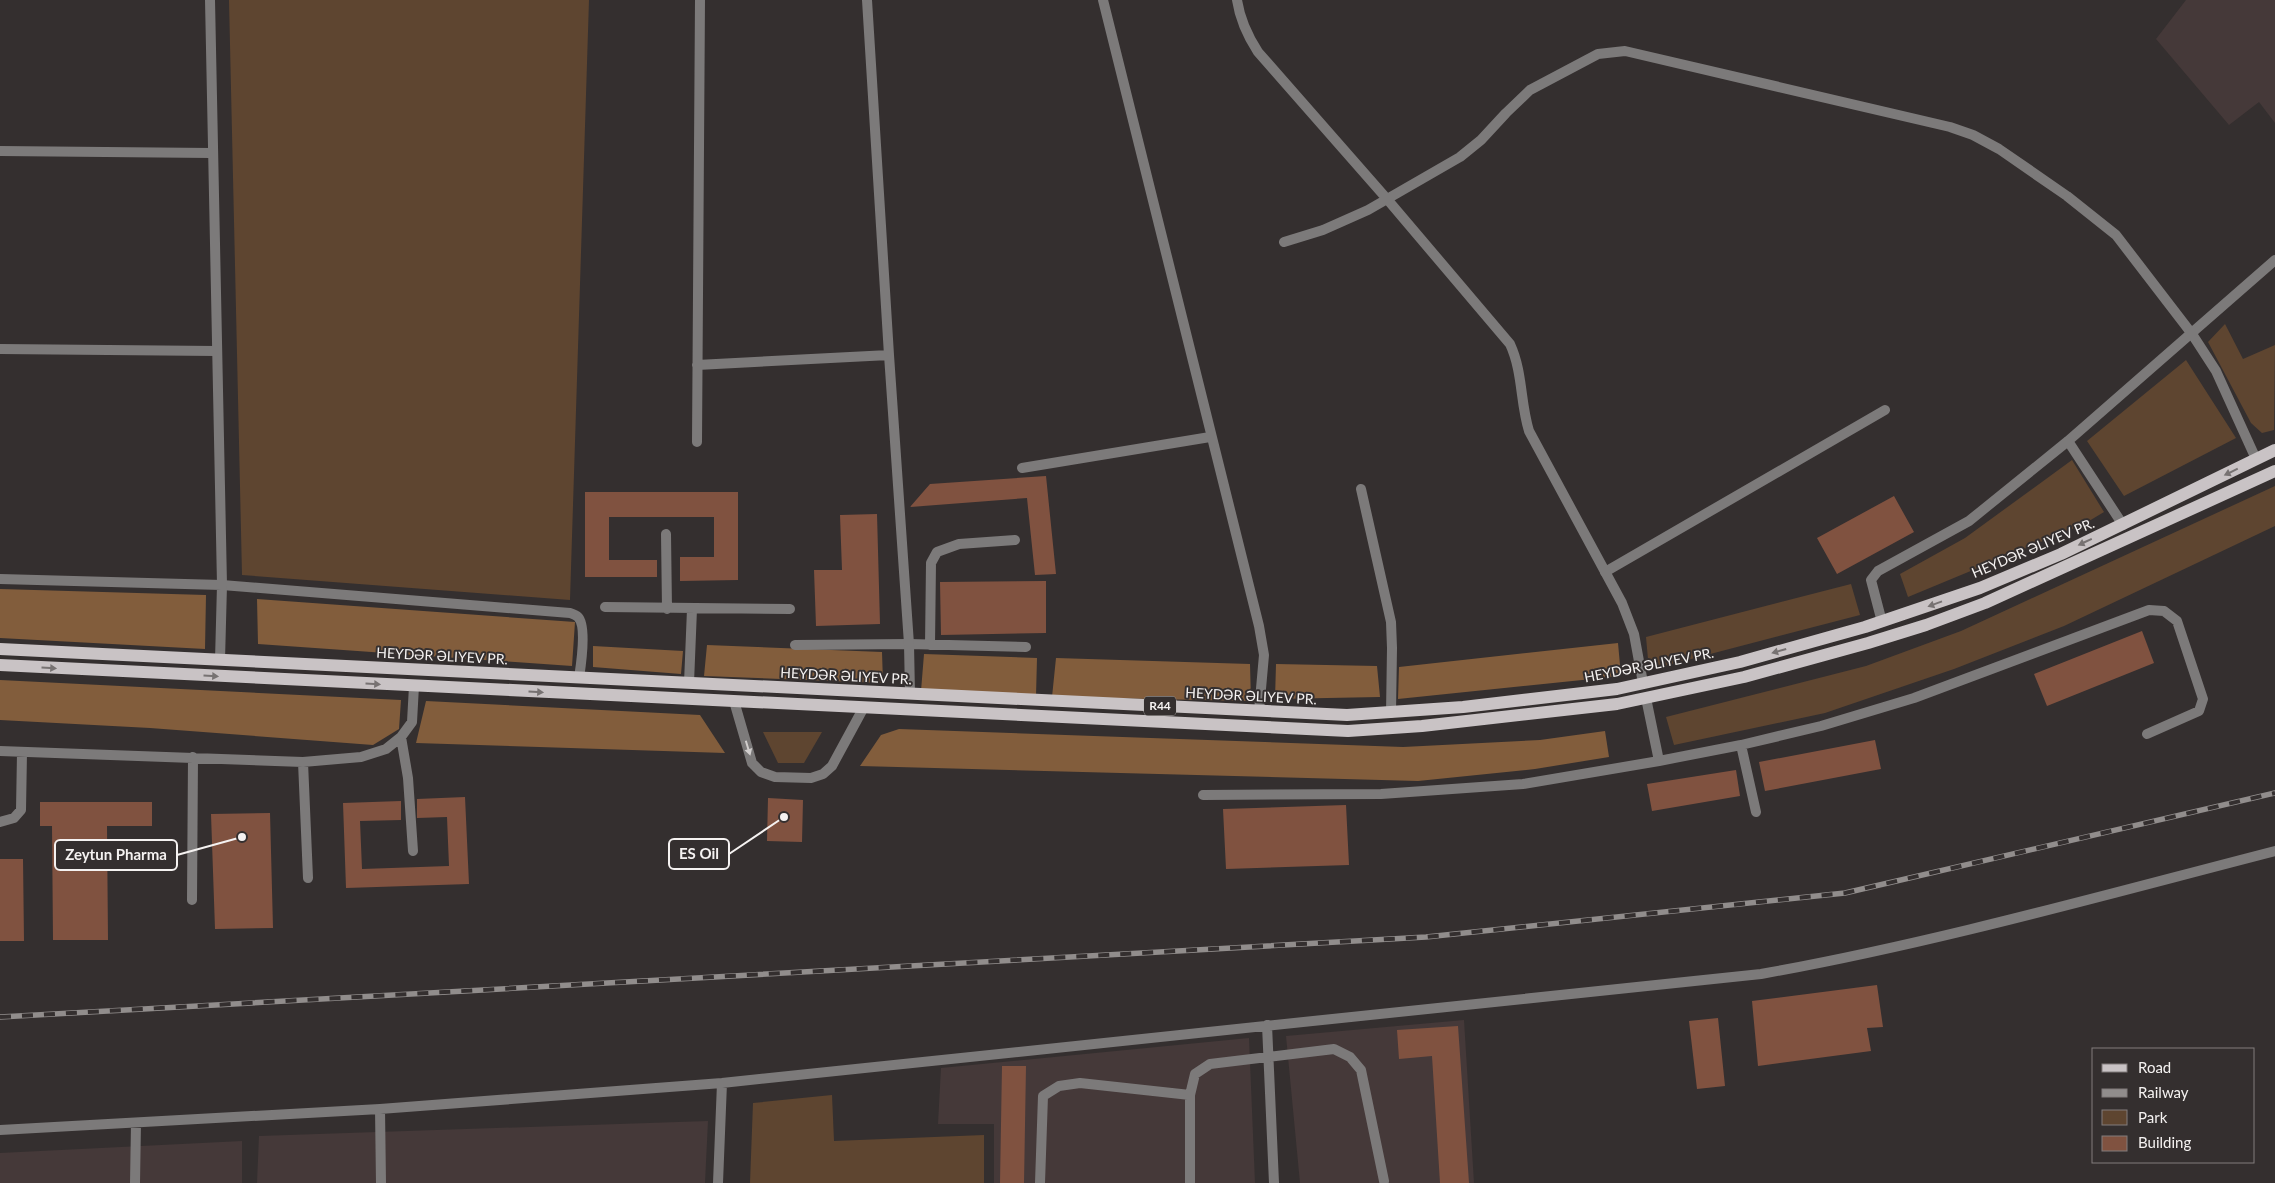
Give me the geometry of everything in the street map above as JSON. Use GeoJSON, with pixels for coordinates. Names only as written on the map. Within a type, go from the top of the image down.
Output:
{"type":"FeatureCollection","features":[{"type":"Feature","properties":{"kind":"main road","name":"HEYDƏR ƏLIYEV PR."},"geometry":{"type":"LineString","coordinates":[[0,649],[1347,715],[1464,707],[1617,689],[1740,662],[1882,622],[1980,588],[2123,524],[2275,450]]}},
{"type":"Feature","properties":{"kind":"main road","name":"HEYDƏR ƏLIYEV PR."},"geometry":{"type":"LineString","coordinates":[[0,665],[1348,731],[1476,721],[1617,704],[1646,698],[1744,677],[1926,625],[1985,603],[2275,472]]}},
{"type":"Feature","properties":{"kind":"street"},"geometry":{"type":"LineString","coordinates":[[210,0],[211,152],[222,585],[220,660]]}},
{"type":"Feature","properties":{"kind":"street"},"geometry":{"type":"LineString","coordinates":[[697,442],[700,0]]}},
{"type":"Feature","properties":{"kind":"street"},"geometry":{"type":"LineString","coordinates":[[867,0],[889,355],[910,644],[910,694]]}},
{"type":"Feature","properties":{"kind":"street"},"geometry":{"type":"LineString","coordinates":[[1103,0],[1210,437],[1259,626],[1264,654],[1259,711]]}},
{"type":"Feature","properties":{"kind":"street"},"geometry":{"type":"LineString","coordinates":[[1237,0],[1245,30],[1258,52],[1387,199],[1510,344],[1518,361],[1524,413],[1529,431],[1622,603],[1634,634],[1643,683]]}},
{"type":"Feature","properties":{"kind":"street"},"geometry":{"type":"LineString","coordinates":[[1284,242],[1323,230],[1387,199],[1460,157],[1481,140],[1530,90],[1598,54],[1624,51],[1950,126],[1999,148],[2060,190],[2116,235],[2192,334],[2216,371],[2256,459]]}},
{"type":"Feature","properties":{"kind":"street"},"geometry":{"type":"LineString","coordinates":[[0,152],[211,152]]}},
{"type":"Feature","properties":{"kind":"street"},"geometry":{"type":"LineString","coordinates":[[1882,622],[1871,580],[1878,571],[1969,521],[2068,440],[2275,260]]}},
{"type":"Feature","properties":{"kind":"street"},"geometry":{"type":"LineString","coordinates":[[0,349],[216,351]]}},
{"type":"Feature","properties":{"kind":"street"},"geometry":{"type":"LineString","coordinates":[[697,365],[889,355]]}},
{"type":"Feature","properties":{"kind":"street"},"geometry":{"type":"LineString","coordinates":[[1605,572],[1885,410]]}},
{"type":"Feature","properties":{"kind":"street"},"geometry":{"type":"LineString","coordinates":[[1022,468],[1210,437]]}},
{"type":"Feature","properties":{"kind":"street"},"geometry":{"type":"LineString","coordinates":[[2068,440],[2123,524]]}},
{"type":"Feature","properties":{"kind":"street"},"geometry":{"type":"LineString","coordinates":[[1362,489],[1391,622],[1391,713]]}},
{"type":"Feature","properties":{"kind":"street"},"geometry":{"type":"LineString","coordinates":[[666,534],[667,609]]}},
{"type":"Feature","properties":{"kind":"street"},"geometry":{"type":"LineString","coordinates":[[930,644],[931,563],[937,552],[959,544],[1015,540]]}},
{"type":"Feature","properties":{"kind":"street"},"geometry":{"type":"LineString","coordinates":[[0,579],[222,585],[570,613],[578,617],[582,625],[580,678]]}},
{"type":"Feature","properties":{"kind":"street"},"geometry":{"type":"LineString","coordinates":[[605,607],[667,609],[790,608]]}},
{"type":"Feature","properties":{"kind":"street"},"geometry":{"type":"LineString","coordinates":[[689,683],[692,609]]}},
{"type":"Feature","properties":{"kind":"street"},"geometry":{"type":"LineString","coordinates":[[1203,795],[1381,794],[1513,785],[1659,761],[1741,745],[1821,726],[1914,698],[2149,610],[2164,611],[2177,621],[2203,699],[2200,711],[2147,734]]}},
{"type":"Feature","properties":{"kind":"street"},"geometry":{"type":"LineString","coordinates":[[795,645],[930,644],[1026,648]]}},
{"type":"Feature","properties":{"kind":"street"},"geometry":{"type":"LineString","coordinates":[[0,751],[304,762],[361,757],[386,749],[401,737],[412,722],[414,686]]}},
{"type":"Feature","properties":{"kind":"street"},"geometry":{"type":"LineString","coordinates":[[1646,698],[1659,761]]}},
{"type":"Feature","properties":{"kind":"street"},"geometry":{"type":"LineString","coordinates":[[734,701],[752,762],[761,772],[775,777],[811,778],[823,774],[832,766],[864,707]]}},
{"type":"Feature","properties":{"kind":"street"},"geometry":{"type":"LineString","coordinates":[[401,737],[408,778],[413,850]]}},
{"type":"Feature","properties":{"kind":"street"},"geometry":{"type":"LineString","coordinates":[[1741,745],[1756,812]]}},
{"type":"Feature","properties":{"kind":"street"},"geometry":{"type":"LineString","coordinates":[[0,822],[14,818],[21,810],[22,753]]}},
{"type":"Feature","properties":{"kind":"street"},"geometry":{"type":"LineString","coordinates":[[192,900],[193,758]]}},
{"type":"Feature","properties":{"kind":"street"},"geometry":{"type":"LineString","coordinates":[[304,762],[308,878]]}},
{"type":"Feature","properties":{"kind":"street"},"geometry":{"type":"LineString","coordinates":[[0,1130],[380,1109],[722,1083],[1761,974],[1835,961],[1940,937],[2275,851]]}},
{"type":"Feature","properties":{"kind":"street"},"geometry":{"type":"LineString","coordinates":[[1267,1025],[1274,1183]]}},
{"type":"Feature","properties":{"kind":"street"},"geometry":{"type":"LineString","coordinates":[[1190,1183],[1190,1095],[1195,1074],[1210,1064],[1334,1049],[1350,1057],[1361,1070],[1384,1181]]}},
{"type":"Feature","properties":{"kind":"street"},"geometry":{"type":"LineString","coordinates":[[1040,1183],[1043,1096],[1059,1086],[1080,1082],[1190,1095]]}},
{"type":"Feature","properties":{"kind":"street"},"geometry":{"type":"LineString","coordinates":[[718,1183],[722,1083]]}},
{"type":"Feature","properties":{"kind":"street"},"geometry":{"type":"LineString","coordinates":[[380,1109],[381,1183]]}},
{"type":"Feature","properties":{"kind":"street"},"geometry":{"type":"LineString","coordinates":[[135,1183],[136,1123]]}},
{"type":"Feature","properties":{"kind":"shaded area"},"geometry":{"type":"Polygon","coordinates":[[[2186,0],[2275,0],[2275,123],[2259,102],[2229,125],[2156,39],[2186,0]]]}},
{"type":"Feature","properties":{"kind":"shaded area"},"geometry":{"type":"Polygon","coordinates":[[[0,589],[206,595],[205,649],[0,638],[0,589]]]}},
{"type":"Feature","properties":{"kind":"shaded area"},"geometry":{"type":"Polygon","coordinates":[[[257,599],[575,622],[572,666],[258,644],[257,599]]]}},
{"type":"Feature","properties":{"kind":"shaded area"},"geometry":{"type":"Polygon","coordinates":[[[1618,643],[1621,676],[1398,699],[1399,667],[1618,643]]]}},
{"type":"Feature","properties":{"kind":"shaded area"},"geometry":{"type":"Polygon","coordinates":[[[707,645],[882,652],[883,683],[704,676],[707,645]]]}},
{"type":"Feature","properties":{"kind":"shaded area"},"geometry":{"type":"Polygon","coordinates":[[[593,646],[683,651],[681,674],[593,667],[593,646]]]}},
{"type":"Feature","properties":{"kind":"shaded area"},"geometry":{"type":"Polygon","coordinates":[[[924,654],[1037,658],[1036,696],[921,691],[924,654]]]}},
{"type":"Feature","properties":{"kind":"shaded area"},"geometry":{"type":"Polygon","coordinates":[[[1056,658],[1250,664],[1251,701],[1052,697],[1056,658]]]}},
{"type":"Feature","properties":{"kind":"shaded area"},"geometry":{"type":"Polygon","coordinates":[[[1276,664],[1377,666],[1380,697],[1275,699],[1276,664]]]}},
{"type":"Feature","properties":{"kind":"shaded area"},"geometry":{"type":"Polygon","coordinates":[[[0,680],[401,700],[399,729],[373,745],[150,728],[0,720],[0,680]]]}},
{"type":"Feature","properties":{"kind":"shaded area"},"geometry":{"type":"Polygon","coordinates":[[[426,701],[700,715],[725,753],[416,743],[426,701]]]}},
{"type":"Feature","properties":{"kind":"shaded area"},"geometry":{"type":"Polygon","coordinates":[[[899,729],[1403,747],[1540,740],[1605,731],[1609,757],[1535,769],[1418,781],[860,766],[881,735],[899,729]]]}},
{"type":"Feature","properties":{"kind":"shaded area"},"geometry":{"type":"Polygon","coordinates":[[[1464,1020],[1474,1183],[1300,1183],[1286,1036],[1464,1020]]]}},
{"type":"Feature","properties":{"kind":"shaded area"},"geometry":{"type":"Polygon","coordinates":[[[1249,1038],[1255,1183],[994,1183],[994,1124],[938,1124],[941,1068],[1249,1038]]]}},
{"type":"Feature","properties":{"kind":"shaded area"},"geometry":{"type":"Polygon","coordinates":[[[708,1121],[705,1183],[257,1183],[259,1136],[708,1121]]]}},
{"type":"Feature","properties":{"kind":"shaded area"},"geometry":{"type":"Polygon","coordinates":[[[242,1141],[242,1183],[0,1183],[0,1153],[242,1141]]]}},
{"type":"Feature","properties":{"kind":"green space"},"geometry":{"type":"Polygon","coordinates":[[[229,0],[589,0],[570,600],[242,575],[229,0]]]}},
{"type":"Feature","properties":{"kind":"green space"},"geometry":{"type":"Polygon","coordinates":[[[2225,324],[2243,359],[2275,345],[2274,430],[2262,433],[2251,423],[2208,342],[2225,324]]]}},
{"type":"Feature","properties":{"kind":"green space"},"geometry":{"type":"Polygon","coordinates":[[[2186,360],[2236,438],[2124,496],[2087,441],[2186,360]]]}},
{"type":"Feature","properties":{"kind":"green space"},"geometry":{"type":"Polygon","coordinates":[[[2072,460],[2104,512],[2084,524],[1908,597],[1900,574],[1965,538],[2072,460]]]}},
{"type":"Feature","properties":{"kind":"green space"},"geometry":{"type":"Polygon","coordinates":[[[2275,486],[2275,526],[2064,626],[1954,669],[1825,713],[1674,745],[1666,717],[1866,666],[1961,631],[2275,486]]]}},
{"type":"Feature","properties":{"kind":"green space"},"geometry":{"type":"Polygon","coordinates":[[[1851,584],[1860,615],[1649,670],[1646,637],[1851,584]]]}},
{"type":"Feature","properties":{"kind":"green space"},"geometry":{"type":"Polygon","coordinates":[[[763,732],[822,732],[804,763],[778,763],[763,732]]]}},
{"type":"Feature","properties":{"kind":"green space"},"geometry":{"type":"Polygon","coordinates":[[[832,1095],[834,1141],[984,1135],[984,1183],[750,1183],[753,1103],[832,1095]]]}},
{"type":"Feature","properties":{"kind":"building"},"geometry":{"type":"Polygon","coordinates":[[[1046,476],[1056,574],[1035,575],[1027,498],[910,507],[930,484],[1046,476]]]}},
{"type":"Feature","properties":{"kind":"building"},"geometry":{"type":"Polygon","coordinates":[[[585,492],[738,492],[738,580],[680,581],[680,557],[714,557],[714,517],[609,517],[609,560],[657,560],[657,577],[585,577],[585,492]]]}},
{"type":"Feature","properties":{"kind":"building"},"geometry":{"type":"Polygon","coordinates":[[[1894,496],[1914,532],[1837,574],[1817,538],[1894,496]]]}},
{"type":"Feature","properties":{"kind":"building"},"geometry":{"type":"Polygon","coordinates":[[[877,514],[880,624],[816,626],[814,570],[842,570],[840,515],[877,514]]]}},
{"type":"Feature","properties":{"kind":"building"},"geometry":{"type":"Polygon","coordinates":[[[1046,581],[1046,633],[941,635],[940,582],[1046,581]]]}},
{"type":"Feature","properties":{"kind":"building"},"geometry":{"type":"Polygon","coordinates":[[[2142,631],[2154,663],[2047,706],[2034,674],[2142,631]]]}},
{"type":"Feature","properties":{"kind":"building"},"geometry":{"type":"Polygon","coordinates":[[[1875,740],[1881,769],[1765,791],[1759,762],[1875,740]]]}},
{"type":"Feature","properties":{"kind":"building"},"geometry":{"type":"Polygon","coordinates":[[[1736,770],[1740,796],[1652,811],[1647,784],[1736,770]]]}},
{"type":"Feature","properties":{"kind":"building"},"geometry":{"type":"Polygon","coordinates":[[[465,797],[469,884],[346,888],[343,803],[401,801],[401,820],[360,821],[362,869],[449,866],[447,817],[417,818],[417,799],[465,797]]]}},
{"type":"Feature","properties":{"kind":"building"},"geometry":{"type":"Polygon","coordinates":[[[768,798],[803,800],[802,842],[767,841],[768,798]]]}},
{"type":"Feature","properties":{"kind":"building"},"geometry":{"type":"Polygon","coordinates":[[[40,802],[152,802],[152,826],[107,826],[108,940],[53,940],[52,826],[40,826],[40,802]]]}},
{"type":"Feature","properties":{"kind":"building"},"geometry":{"type":"Polygon","coordinates":[[[1346,805],[1349,865],[1226,869],[1223,809],[1346,805]]]}},
{"type":"Feature","properties":{"kind":"building"},"geometry":{"type":"Polygon","coordinates":[[[270,813],[273,928],[215,929],[211,814],[270,813]]]}},
{"type":"Feature","properties":{"kind":"building"},"geometry":{"type":"Polygon","coordinates":[[[0,859],[23,859],[24,941],[0,941],[0,859]]]}},
{"type":"Feature","properties":{"kind":"building"},"geometry":{"type":"Polygon","coordinates":[[[1877,985],[1883,1027],[1867,1028],[1871,1051],[1758,1066],[1752,1001],[1877,985]]]}},
{"type":"Feature","properties":{"kind":"building"},"geometry":{"type":"Polygon","coordinates":[[[1718,1018],[1725,1086],[1697,1089],[1689,1021],[1718,1018]]]}},
{"type":"Feature","properties":{"kind":"building"},"geometry":{"type":"Polygon","coordinates":[[[1458,1026],[1469,1183],[1440,1183],[1432,1056],[1399,1059],[1397,1030],[1458,1026]]]}},
{"type":"Feature","properties":{"kind":"building"},"geometry":{"type":"Polygon","coordinates":[[[1002,1066],[1026,1066],[1024,1183],[1000,1183],[1002,1066]]]}},
{"type":"Feature","properties":{"kind":"railway"},"geometry":{"type":"LineString","coordinates":[[0,1017],[1426,937],[1845,893],[2275,793]]}},
{"type":"Feature","properties":{"kind":"place","name":"ES Oil"},"geometry":{"type":"Point","coordinates":[784,817]}},
{"type":"Feature","properties":{"kind":"place","name":"Zeytun Pharma"},"geometry":{"type":"Point","coordinates":[242,837]}}]}
